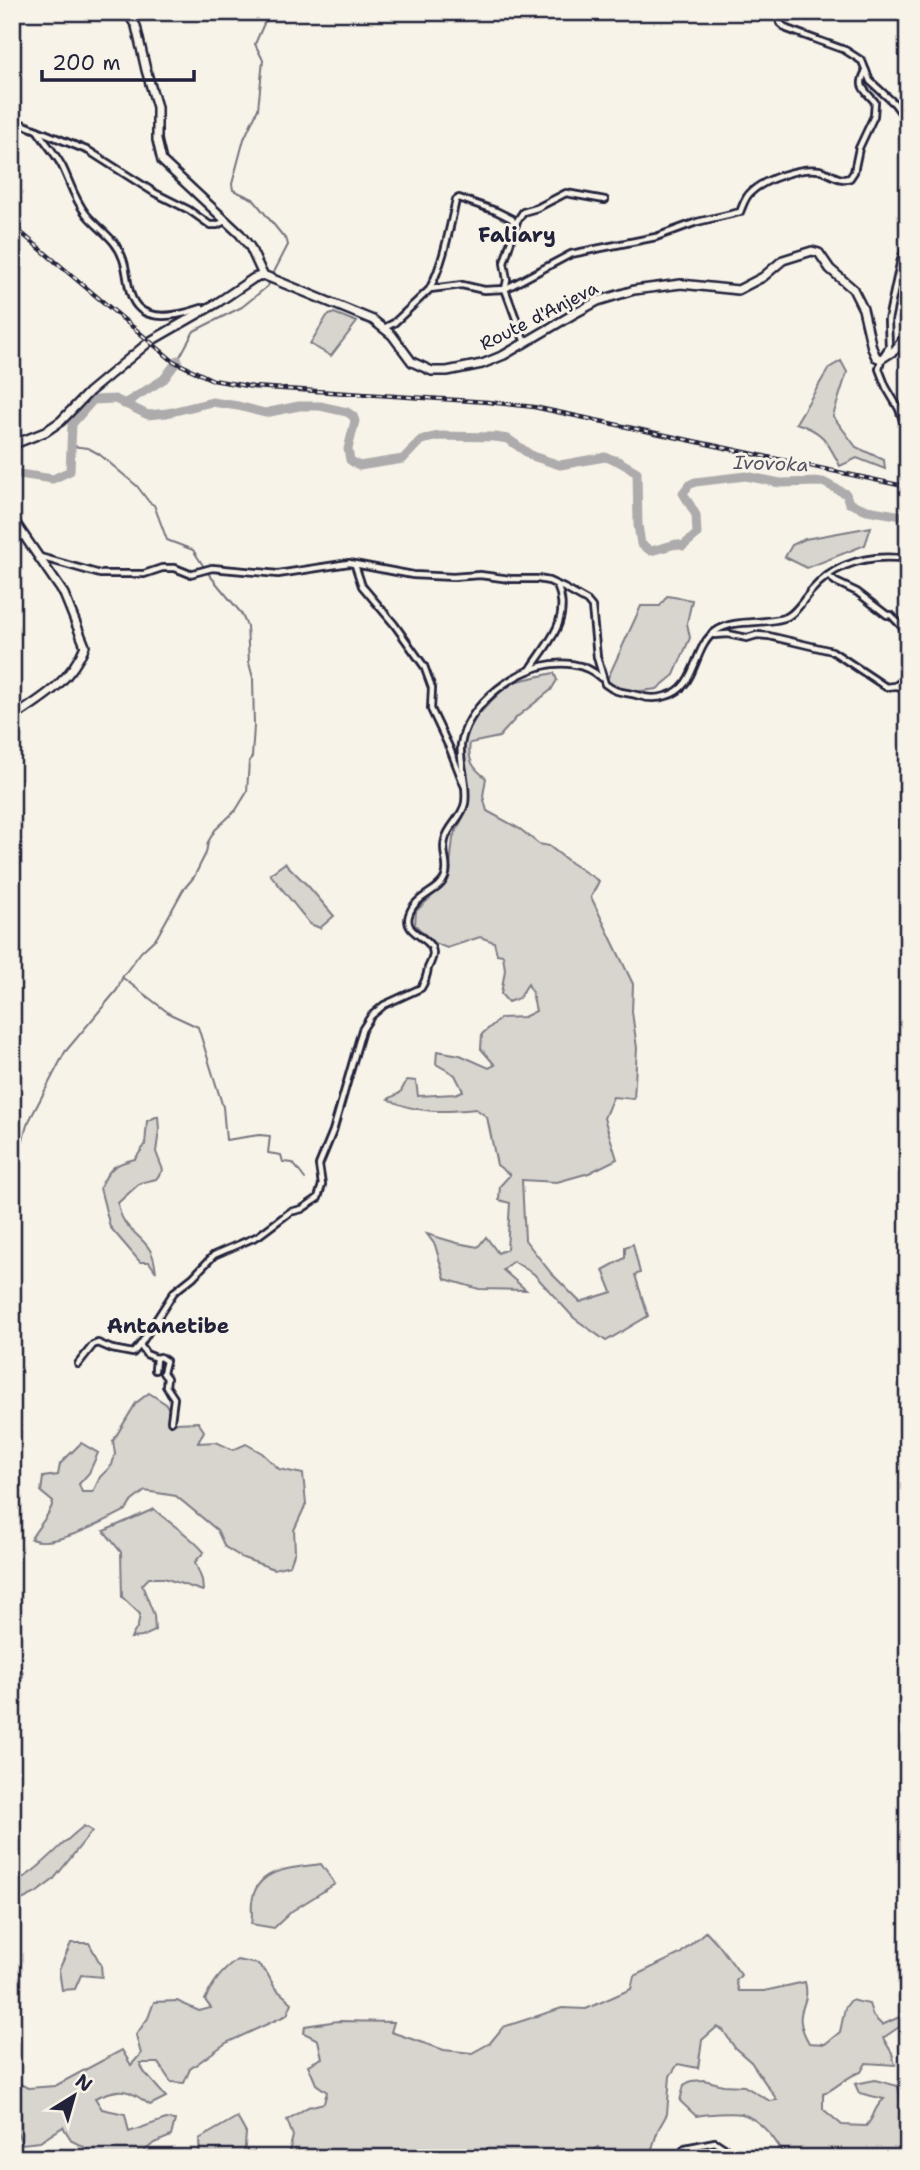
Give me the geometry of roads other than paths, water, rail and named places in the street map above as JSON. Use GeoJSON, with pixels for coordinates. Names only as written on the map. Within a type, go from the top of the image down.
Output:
{"type":"FeatureCollection","features":[{"type":"Feature","properties":{"kind":"street"},"geometry":{"type":"LineString","coordinates":[[127,12],[136,26],[157,107],[157,140],[162,161],[245,241],[267,278],[246,282]]}},
{"type":"Feature","properties":{"kind":"street"},"geometry":{"type":"LineString","coordinates":[[778,12],[780,23],[786,29],[845,50],[862,61],[870,81],[894,103],[908,122]]}},
{"type":"Feature","properties":{"kind":"street"},"geometry":{"type":"LineString","coordinates":[[430,289],[462,285],[484,290],[505,289],[571,254],[656,237],[697,222],[740,212],[753,190],[786,173],[822,170],[842,180],[850,178],[854,172],[859,148],[874,116],[874,102],[861,86],[866,71]]}},
{"type":"Feature","properties":{"kind":"street"},"geometry":{"type":"LineString","coordinates":[[12,120],[89,151],[211,225],[225,221]]}},
{"type":"Feature","properties":{"kind":"street"},"geometry":{"type":"LineString","coordinates":[[37,130],[62,165],[75,196],[87,215],[111,237],[123,257],[131,299],[143,311],[168,316],[218,303]]}},
{"type":"Feature","properties":{"kind":"street"},"geometry":{"type":"LineString","coordinates":[[525,343],[505,289],[508,280],[504,263],[523,212],[566,193],[605,200]]}},
{"type":"Feature","properties":{"kind":"street"},"geometry":{"type":"LineString","coordinates":[[384,328],[394,323],[430,289],[441,264],[456,200],[459,198],[503,214],[512,219],[515,228]]}},
{"type":"Feature","properties":{"kind":"street"},"geometry":{"type":"LineString","coordinates":[[908,242],[901,259],[888,320],[889,347],[881,359],[879,369],[899,409],[908,435]]}},
{"type":"Feature","properties":{"kind":"street","name":"Route d'Anjeva"},"geometry":{"type":"LineString","coordinates":[[267,278],[360,314],[392,335],[412,362],[432,371],[482,363],[504,355],[572,314],[634,290],[681,284],[738,290],[763,277],[783,260],[812,251],[819,253],[830,269],[853,289],[863,309],[872,348],[876,357],[881,359]]}},
{"type":"Feature","properties":{"kind":"street"},"geometry":{"type":"LineString","coordinates":[[12,445],[38,435],[61,421],[149,341],[218,303],[246,282],[256,263]]}},
{"type":"Feature","properties":{"kind":"street"},"geometry":{"type":"LineString","coordinates":[[881,359],[895,351],[908,333]]}},
{"type":"Feature","properties":{"kind":"street"},"geometry":{"type":"LineString","coordinates":[[12,518],[64,594],[85,646],[77,665],[52,692],[12,718]]}},
{"type":"Feature","properties":{"kind":"street"},"geometry":{"type":"LineString","coordinates":[[78,1364],[93,1345],[98,1343],[133,1353],[141,1345],[174,1292],[215,1255],[258,1236],[290,1212],[302,1209],[318,1198],[322,1185],[319,1164],[333,1131],[362,1030],[378,1010],[424,984],[433,955],[432,949],[411,929],[408,921],[410,912],[417,901],[445,878],[445,840],[461,815],[466,789],[461,744],[469,722],[496,691],[529,670],[548,664],[570,664],[593,670],[605,684],[620,694],[650,699],[675,693],[690,676],[710,636],[728,625],[759,623],[788,617],[819,582],[858,561],[881,556],[908,559]]}},
{"type":"Feature","properties":{"kind":"street"},"geometry":{"type":"LineString","coordinates":[[40,557],[100,574],[144,574],[162,568],[175,568],[190,574],[212,568],[278,574],[349,563],[404,574],[538,579],[578,595],[592,607],[602,679]]}},
{"type":"Feature","properties":{"kind":"street"},"geometry":{"type":"LineString","coordinates":[[355,565],[362,586],[424,666],[432,688],[431,709],[466,789]]}},
{"type":"Feature","properties":{"kind":"street"},"geometry":{"type":"LineString","coordinates":[[828,576],[891,615],[908,633]]}},
{"type":"Feature","properties":{"kind":"street"},"geometry":{"type":"LineString","coordinates":[[529,670],[562,618],[563,597],[558,585]]}},
{"type":"Feature","properties":{"kind":"street"},"geometry":{"type":"LineString","coordinates":[[710,636],[720,633],[747,638],[769,636],[832,651],[870,674],[880,684],[908,689]]}},
{"type":"Feature","properties":{"kind":"street"},"geometry":{"type":"LineString","coordinates":[[895,686],[908,677]]}},
{"type":"Feature","properties":{"kind":"street"},"geometry":{"type":"LineString","coordinates":[[141,1345],[146,1354],[166,1361],[163,1373],[167,1378],[166,1386],[174,1398],[172,1421]]}},
{"type":"Feature","properties":{"kind":"street"},"geometry":{"type":"LineString","coordinates":[[155,1370],[156,1358]]}},
{"type":"Feature","properties":{"kind":"street"},"geometry":{"type":"LineString","coordinates":[[678,2158],[685,2148],[715,2142],[729,2151],[732,2158]]}},
{"type":"Feature","properties":{"kind":"waterway"},"geometry":{"type":"LineString","coordinates":[[269,12],[255,44],[263,60],[258,109],[244,139],[232,184],[233,190],[253,199],[287,241],[288,245],[272,276]]}},
{"type":"Feature","properties":{"kind":"waterway"},"geometry":{"type":"LineString","coordinates":[[178,360],[194,331],[242,307],[268,286],[270,281]]}},
{"type":"Feature","properties":{"kind":"waterway"},"geometry":{"type":"LineString","coordinates":[[124,404],[164,379],[178,360]]}},
{"type":"Feature","properties":{"kind":"waterway","name":"Ivovoka"},"geometry":{"type":"LineString","coordinates":[[12,473],[53,479],[70,471],[72,424],[93,400],[115,399],[148,415],[212,402],[265,413],[299,406],[320,406],[353,416],[355,421],[348,449],[350,460],[359,466],[403,459],[421,440],[439,436],[508,439],[532,456],[560,465],[605,457],[618,461],[637,472],[641,544],[651,551],[676,544],[683,546],[697,534],[696,515],[683,493],[695,482],[746,476],[780,483],[823,482],[846,494],[849,503],[867,510],[908,517]]}},
{"type":"Feature","properties":{"kind":"waterway"},"geometry":{"type":"LineString","coordinates":[[71,446],[88,448],[99,454],[137,486],[154,505],[167,540],[193,550],[204,567]]}},
{"type":"Feature","properties":{"kind":"waterway"},"geometry":{"type":"LineString","coordinates":[[12,1179],[27,1125],[65,1052],[117,990],[123,976],[141,952],[157,937],[183,890],[194,877],[215,830],[236,810],[247,792],[254,726],[253,678],[249,663],[247,626],[241,613],[207,572]]}},
{"type":"Feature","properties":{"kind":"waterway"},"geometry":{"type":"LineString","coordinates":[[123,978],[170,1014],[198,1027],[223,1107],[226,1140],[270,1136],[268,1153],[281,1155],[283,1162],[293,1163],[305,1179]]}},
{"type":"Feature","properties":{"kind":"waterway"},"geometry":{"type":"LineString","coordinates":[[12,1660],[22,1670],[23,1676],[12,1692]]}},
{"type":"Feature","properties":{"kind":"waterway"},"geometry":{"type":"LineString","coordinates":[[12,1790],[16,1795],[18,1815],[12,1818]]}},
{"type":"Feature","properties":{"kind":"railway"},"geometry":{"type":"LineString","coordinates":[[12,225],[173,361],[213,380],[253,387],[534,407],[908,487]]}},
{"type":"Feature","properties":{"kind":"district","name":"Faliary"},"geometry":{"type":"Point","coordinates":[517,235]}},
{"type":"Feature","properties":{"kind":"district","name":"Antanetibe"},"geometry":{"type":"Point","coordinates":[168,1326]}}]}
